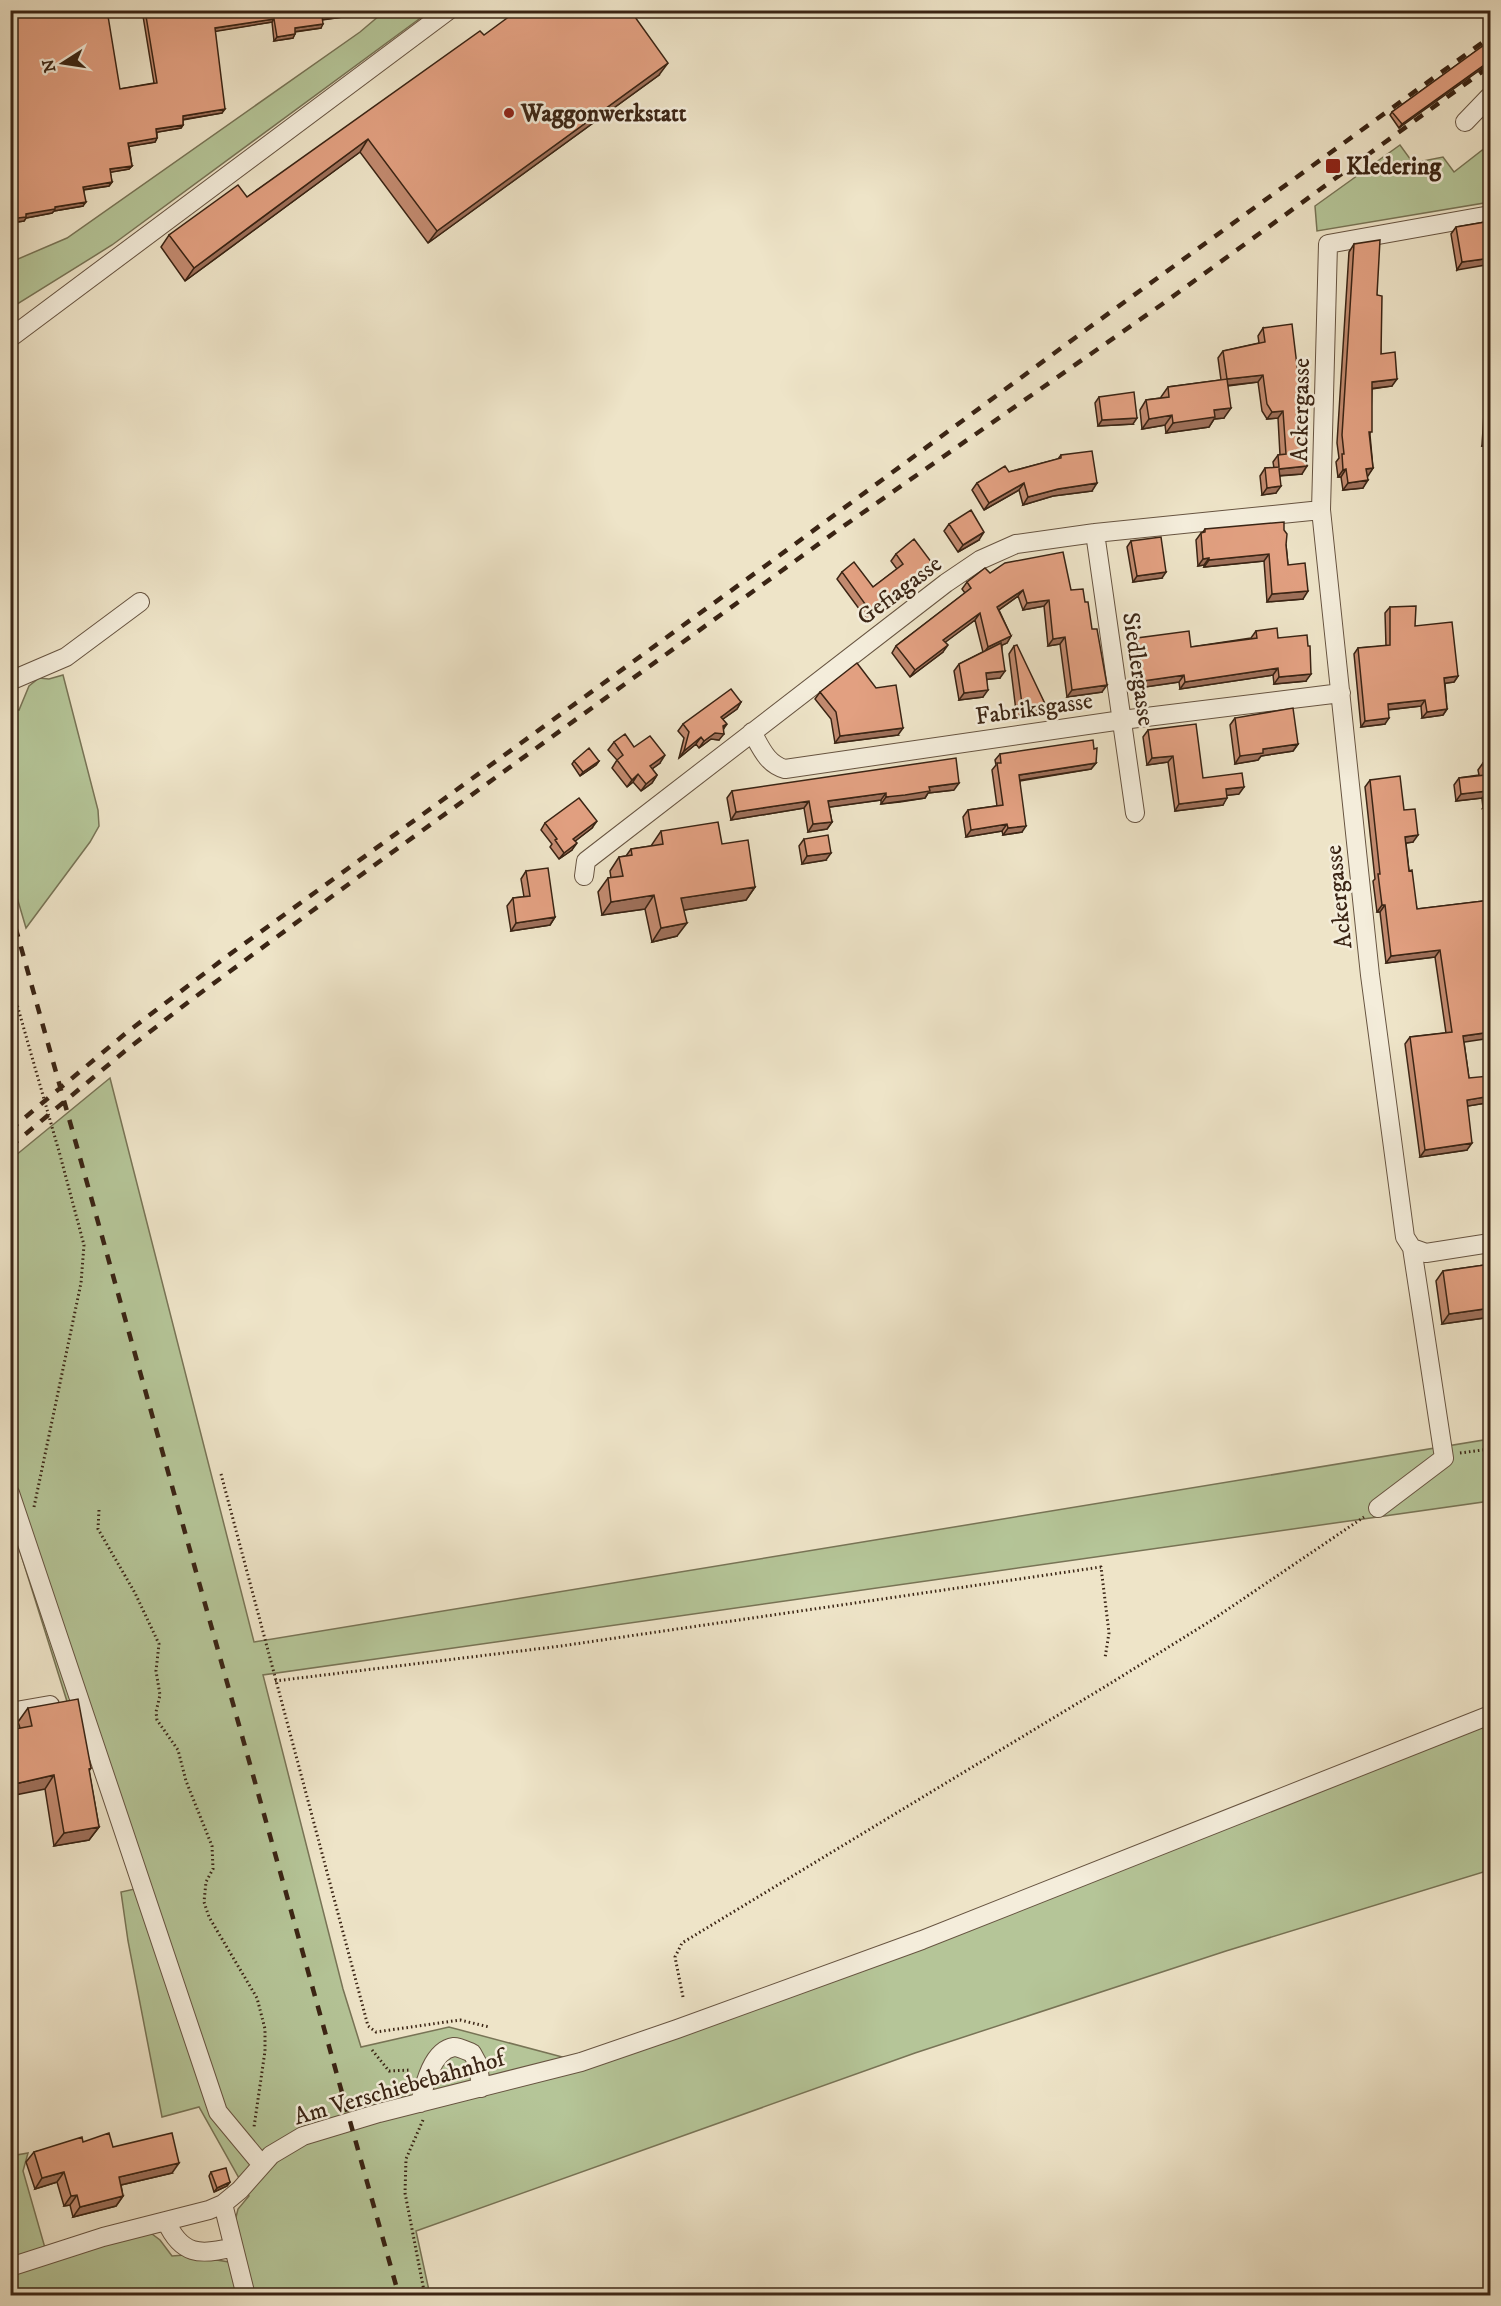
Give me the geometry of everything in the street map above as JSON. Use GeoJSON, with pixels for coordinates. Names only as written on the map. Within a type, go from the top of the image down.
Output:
{"type":"FeatureCollection","features":[{"type":"Feature","properties":{"kind":"street"},"geometry":{"type":"LineString","coordinates":[[10,338],[449,10]]}},
{"type":"Feature","properties":{"kind":"street"},"geometry":{"type":"LineString","coordinates":[[1465,122],[1491,96]]}},
{"type":"Feature","properties":{"kind":"street","name":"Ackergasse"},"geometry":{"type":"LineString","coordinates":[[1443,1455],[1412,1248],[1405,1237],[1370,975],[1321,510],[1328,244],[1491,215]]}},
{"type":"Feature","properties":{"kind":"street","name":"Gefiagasse"},"geometry":{"type":"LineString","coordinates":[[584,876],[586,861],[946,583],[981,560],[1016,544],[1095,533],[1321,510]]}},
{"type":"Feature","properties":{"kind":"street","name":"Siedlergasse"},"geometry":{"type":"LineString","coordinates":[[1095,533],[1135,813]]}},
{"type":"Feature","properties":{"kind":"street"},"geometry":{"type":"LineString","coordinates":[[10,681],[66,657],[140,602]]}},
{"type":"Feature","properties":{"kind":"street","name":"Fabriksgasse"},"geometry":{"type":"LineString","coordinates":[[752,732],[774,766],[785,769],[1122,720],[1341,693]]}},
{"type":"Feature","properties":{"kind":"street"},"geometry":{"type":"LineString","coordinates":[[1412,1248],[1426,1253],[1491,1243]]}},
{"type":"Feature","properties":{"kind":"street"},"geometry":{"type":"LineString","coordinates":[[1377,1508],[1444,1458],[1443,1455]]}},
{"type":"Feature","properties":{"kind":"street"},"geometry":{"type":"LineString","coordinates":[[10,1493],[218,2112],[257,2159]]}},
{"type":"Feature","properties":{"kind":"street"},"geometry":{"type":"LineString","coordinates":[[10,1712],[79,1699]]}},
{"type":"Feature","properties":{"kind":"street","name":"Am Verschiebebahnhof"},"geometry":{"type":"LineString","coordinates":[[10,2267],[92,2240],[209,2210],[223,2204],[240,2190],[257,2159],[303,2136],[580,2062],[677,2029],[922,1940],[1491,1715]]}},
{"type":"Feature","properties":{"kind":"street"},"geometry":{"type":"LineString","coordinates":[[426,2102],[424,2085],[433,2065],[444,2051],[455,2047],[472,2053],[478,2064],[481,2088]]}},
{"type":"Feature","properties":{"kind":"street"},"geometry":{"type":"LineString","coordinates":[[223,2204],[246,2295]]}},
{"type":"Feature","properties":{"kind":"street"},"geometry":{"type":"LineString","coordinates":[[166,2221],[172,2235],[183,2247],[197,2252],[213,2252],[233,2247]]}},
{"type":"Feature","properties":{"kind":"path"},"geometry":{"type":"LineString","coordinates":[[10,980],[84,1245],[81,1283],[27,1541]]}},
{"type":"Feature","properties":{"kind":"path"},"geometry":{"type":"LineString","coordinates":[[1443,1455],[1491,1449]]}},
{"type":"Feature","properties":{"kind":"path"},"geometry":{"type":"LineString","coordinates":[[221,1474],[368,2026],[376,2032],[460,2020],[489,2027]]}},
{"type":"Feature","properties":{"kind":"path"},"geometry":{"type":"LineString","coordinates":[[683,1997],[675,1957],[682,1943],[1212,1620],[1377,1508]]}},
{"type":"Feature","properties":{"kind":"path"},"geometry":{"type":"LineString","coordinates":[[99,1510],[98,1529],[135,1593],[159,1644],[156,1671],[160,1695],[156,1712],[157,1720],[178,1750],[186,1781],[212,1846],[213,1869],[206,1882],[204,1902],[209,1917],[257,1998],[265,2029],[265,2051],[257,2097],[257,2159]]}},
{"type":"Feature","properties":{"kind":"path"},"geometry":{"type":"LineString","coordinates":[[275,1681],[561,1646],[1101,1567],[1109,1634],[1105,1658]]}},
{"type":"Feature","properties":{"kind":"path"},"geometry":{"type":"LineString","coordinates":[[372,2050],[389,2071],[403,2072],[433,2065]]}},
{"type":"Feature","properties":{"kind":"path"},"geometry":{"type":"LineString","coordinates":[[425,2295],[405,2193],[406,2159],[426,2102]]}},
{"type":"Feature","properties":{"kind":"green space"},"geometry":{"type":"Polygon","coordinates":[[[386,10],[430,11],[112,245],[11,308],[11,262],[67,238],[360,32],[386,10]]]}},
{"type":"Feature","properties":{"kind":"green space"},"geometry":{"type":"Polygon","coordinates":[[[1490,144],[1490,202],[1317,231],[1315,206],[1400,145],[1413,163],[1443,157],[1454,172],[1490,144]]]}},
{"type":"Feature","properties":{"kind":"green space"},"geometry":{"type":"Polygon","coordinates":[[[63,675],[98,810],[99,826],[90,842],[26,928],[11,877],[11,708],[19,710],[29,686],[39,678],[49,679],[63,675]]]}},
{"type":"Feature","properties":{"kind":"green space"},"geometry":{"type":"Polygon","coordinates":[[[110,1078],[254,1642],[1490,1439],[1490,1501],[263,1675],[343,1989],[361,2047],[449,2027],[581,2062],[1490,1715],[1490,1870],[1226,1951],[915,2053],[416,2231],[430,2295],[252,2295],[235,2221],[238,2209],[249,2196],[199,2107],[162,2117],[128,1941],[121,1892],[135,1889],[78,1718],[70,1711],[13,1529],[19,1519],[10,1493],[10,1160],[110,1078]]]}},
{"type":"Feature","properties":{"kind":"green space"},"geometry":{"type":"Polygon","coordinates":[[[28,2153],[23,2171],[45,2248],[148,2231],[160,2240],[172,2256],[185,2255],[229,2262],[238,2296],[11,2296],[11,2156],[28,2153]]]}},
{"type":"Feature","properties":{"kind":"building"},"geometry":{"type":"Polygon","coordinates":[[[10,10],[107,10],[120,89],[157,83],[145,10],[353,10],[353,12],[322,16],[323,24],[295,28],[295,34],[277,37],[274,19],[215,28],[225,109],[183,116],[183,125],[156,129],[157,138],[128,143],[132,166],[110,169],[112,182],[83,187],[86,202],[55,207],[55,209],[26,214],[26,217],[10,219],[10,10]]]}},
{"type":"Feature","properties":{"kind":"building","name":"Waggonwerkstatt"},"geometry":{"type":"Polygon","coordinates":[[[518,10],[630,10],[668,63],[437,231],[368,139],[194,268],[169,235],[238,185],[247,197],[480,31],[484,35],[518,10]]]}},
{"type":"Feature","properties":{"kind":"building"},"geometry":{"type":"Polygon","coordinates":[[[1491,40],[1491,60],[1402,124],[1392,112],[1491,40]]]}},
{"type":"Feature","properties":{"kind":"building"},"geometry":{"type":"Polygon","coordinates":[[[1491,221],[1491,258],[1462,262],[1456,227],[1491,221]]]}},
{"type":"Feature","properties":{"kind":"building"},"geometry":{"type":"Polygon","coordinates":[[[1380,240],[1377,295],[1382,296],[1381,354],[1395,352],[1397,379],[1372,382],[1372,432],[1369,432],[1373,468],[1366,469],[1368,480],[1348,483],[1346,469],[1343,470],[1342,435],[1354,244],[1380,240]]]}},
{"type":"Feature","properties":{"kind":"building"},"geometry":{"type":"Polygon","coordinates":[[[1292,324],[1307,466],[1279,469],[1281,486],[1267,488],[1265,468],[1279,467],[1278,455],[1286,454],[1283,411],[1272,412],[1267,404],[1263,375],[1227,379],[1223,351],[1265,342],[1263,328],[1292,324]]]}},
{"type":"Feature","properties":{"kind":"building"},"geometry":{"type":"Polygon","coordinates":[[[1227,379],[1231,408],[1214,410],[1215,417],[1173,423],[1172,415],[1149,419],[1146,400],[1169,397],[1168,387],[1227,379]]]}},
{"type":"Feature","properties":{"kind":"building"},"geometry":{"type":"Polygon","coordinates":[[[1134,392],[1137,418],[1102,420],[1099,397],[1134,392]]]}},
{"type":"Feature","properties":{"kind":"building"},"geometry":{"type":"Polygon","coordinates":[[[1092,451],[1097,483],[1058,489],[1028,497],[1024,483],[989,503],[977,483],[1005,466],[1009,472],[1061,458],[1061,455],[1092,451]]]}},
{"type":"Feature","properties":{"kind":"building"},"geometry":{"type":"Polygon","coordinates":[[[971,510],[984,532],[963,545],[949,524],[971,510]]]}},
{"type":"Feature","properties":{"kind":"building"},"geometry":{"type":"Polygon","coordinates":[[[1284,522],[1284,530],[1287,534],[1288,565],[1305,563],[1308,591],[1272,594],[1269,554],[1203,559],[1201,533],[1205,532],[1205,529],[1284,522]]]}},
{"type":"Feature","properties":{"kind":"building"},"geometry":{"type":"Polygon","coordinates":[[[1161,537],[1166,572],[1137,576],[1131,541],[1161,537]]]}},
{"type":"Feature","properties":{"kind":"building"},"geometry":{"type":"Polygon","coordinates":[[[914,539],[935,567],[873,615],[842,572],[854,562],[873,587],[903,564],[896,554],[914,539]]]}},
{"type":"Feature","properties":{"kind":"building"},"geometry":{"type":"Polygon","coordinates":[[[1063,552],[1071,590],[1083,589],[1085,602],[1088,602],[1092,629],[1097,629],[1107,685],[1072,690],[1065,637],[1053,639],[1049,600],[1027,603],[1023,590],[997,607],[1011,636],[988,647],[980,613],[943,640],[948,645],[915,670],[896,646],[971,588],[967,582],[985,568],[990,573],[1005,563],[1063,552]]]}},
{"type":"Feature","properties":{"kind":"building"},"geometry":{"type":"Polygon","coordinates":[[[1416,606],[1415,626],[1452,622],[1458,676],[1444,678],[1447,709],[1427,712],[1425,700],[1388,704],[1389,718],[1365,721],[1358,648],[1390,645],[1390,607],[1416,606]]]}},
{"type":"Feature","properties":{"kind":"building"},"geometry":{"type":"Polygon","coordinates":[[[1277,628],[1278,638],[1307,635],[1308,646],[1310,646],[1311,674],[1279,677],[1278,668],[1185,682],[1184,675],[1143,681],[1137,638],[1189,631],[1191,647],[1257,638],[1256,631],[1277,628]]]}},
{"type":"Feature","properties":{"kind":"building"},"geometry":{"type":"Polygon","coordinates":[[[1001,643],[1005,671],[986,673],[988,690],[964,693],[959,664],[1001,643]]]}},
{"type":"Feature","properties":{"kind":"building"},"geometry":{"type":"Polygon","coordinates":[[[1017,645],[1047,708],[1023,711],[1014,646],[1017,645]]]}},
{"type":"Feature","properties":{"kind":"building"},"geometry":{"type":"Polygon","coordinates":[[[857,663],[876,688],[896,685],[903,728],[840,736],[836,712],[820,692],[857,663]]]}},
{"type":"Feature","properties":{"kind":"building"},"geometry":{"type":"Polygon","coordinates":[[[731,689],[741,702],[721,717],[727,724],[723,726],[724,734],[715,733],[704,741],[701,737],[684,751],[689,732],[683,724],[731,689]]]}},
{"type":"Feature","properties":{"kind":"building"},"geometry":{"type":"Polygon","coordinates":[[[1293,708],[1298,744],[1263,749],[1263,753],[1240,756],[1235,718],[1293,708]]]}},
{"type":"Feature","properties":{"kind":"building"},"geometry":{"type":"Polygon","coordinates":[[[1196,724],[1203,778],[1242,773],[1244,787],[1226,789],[1227,798],[1179,804],[1173,756],[1152,758],[1148,730],[1196,724]]]}},
{"type":"Feature","properties":{"kind":"building"},"geometry":{"type":"Polygon","coordinates":[[[625,734],[634,747],[650,736],[665,755],[650,766],[657,775],[646,784],[638,774],[632,780],[617,760],[623,755],[614,742],[625,734]]]}},
{"type":"Feature","properties":{"kind":"building"},"geometry":{"type":"Polygon","coordinates":[[[1093,740],[1094,749],[1097,748],[1096,763],[1019,775],[1026,826],[1008,828],[1007,824],[971,830],[968,810],[1003,805],[997,763],[1001,763],[1000,754],[1093,740]]]}},
{"type":"Feature","properties":{"kind":"building"},"geometry":{"type":"Polygon","coordinates":[[[589,748],[599,761],[583,772],[574,761],[589,748]]]}},
{"type":"Feature","properties":{"kind":"building"},"geometry":{"type":"Polygon","coordinates":[[[956,758],[959,783],[929,787],[930,791],[905,795],[886,797],[886,793],[828,801],[832,822],[813,824],[809,801],[736,812],[732,791],[956,758]]]}},
{"type":"Feature","properties":{"kind":"building"},"geometry":{"type":"Polygon","coordinates":[[[1491,762],[1491,800],[1489,801],[1487,791],[1461,794],[1459,778],[1485,775],[1483,763],[1491,762]]]}},
{"type":"Feature","properties":{"kind":"building"},"geometry":{"type":"Polygon","coordinates":[[[1400,776],[1404,810],[1415,809],[1418,835],[1405,837],[1417,909],[1491,900],[1491,942],[1485,943],[1491,977],[1491,1032],[1463,1036],[1469,1078],[1489,1076],[1491,1096],[1467,1100],[1472,1143],[1425,1150],[1410,1037],[1452,1032],[1440,950],[1391,956],[1385,905],[1382,905],[1378,874],[1380,874],[1370,780],[1400,776]]]}},
{"type":"Feature","properties":{"kind":"building"},"geometry":{"type":"Polygon","coordinates":[[[579,798],[597,821],[573,839],[577,843],[564,853],[545,823],[579,798]]]}},
{"type":"Feature","properties":{"kind":"building"},"geometry":{"type":"Polygon","coordinates":[[[718,822],[722,844],[748,840],[755,887],[681,898],[687,923],[661,928],[654,895],[611,902],[608,878],[623,876],[619,857],[632,855],[631,849],[663,844],[661,831],[718,822]]]}},
{"type":"Feature","properties":{"kind":"building"},"geometry":{"type":"Polygon","coordinates":[[[828,835],[831,853],[807,856],[804,839],[828,835]]]}},
{"type":"Feature","properties":{"kind":"building"},"geometry":{"type":"Polygon","coordinates":[[[548,868],[555,917],[516,923],[513,898],[530,896],[526,871],[548,868]]]}},
{"type":"Feature","properties":{"kind":"building"},"geometry":{"type":"Polygon","coordinates":[[[1491,1264],[1491,1308],[1449,1314],[1443,1271],[1491,1264]]]}},
{"type":"Feature","properties":{"kind":"building"},"geometry":{"type":"Polygon","coordinates":[[[78,1699],[99,1827],[64,1833],[54,1775],[10,1785],[10,1730],[32,1726],[28,1708],[78,1699]]]}},
{"type":"Feature","properties":{"kind":"building"},"geometry":{"type":"Polygon","coordinates":[[[109,2133],[113,2147],[172,2133],[179,2163],[119,2177],[123,2196],[80,2207],[77,2195],[71,2196],[64,2172],[42,2178],[34,2152],[82,2137],[83,2142],[109,2133]]]}},
{"type":"Feature","properties":{"kind":"building"},"geometry":{"type":"Polygon","coordinates":[[[226,2168],[230,2182],[217,2188],[211,2172],[226,2168]]]}},
{"type":"Feature","properties":{"kind":"railway"},"geometry":{"type":"LineString","coordinates":[[10,1130],[126,1033],[226,957],[1490,37]]}},
{"type":"Feature","properties":{"kind":"railway"},"geometry":{"type":"LineString","coordinates":[[10,1147],[125,1051],[376,864],[838,530],[1161,305],[1490,66]]}},
{"type":"Feature","properties":{"kind":"railway"},"geometry":{"type":"LineString","coordinates":[[10,908],[399,2296]]}},
{"type":"Feature","properties":{"kind":"place","name":"Waggonwerkstatt"},"geometry":{"type":"Point","coordinates":[509,113]}},
{"type":"Feature","properties":{"kind":"place","name":"Kledering"},"geometry":{"type":"Point","coordinates":[1333,166]}}]}
